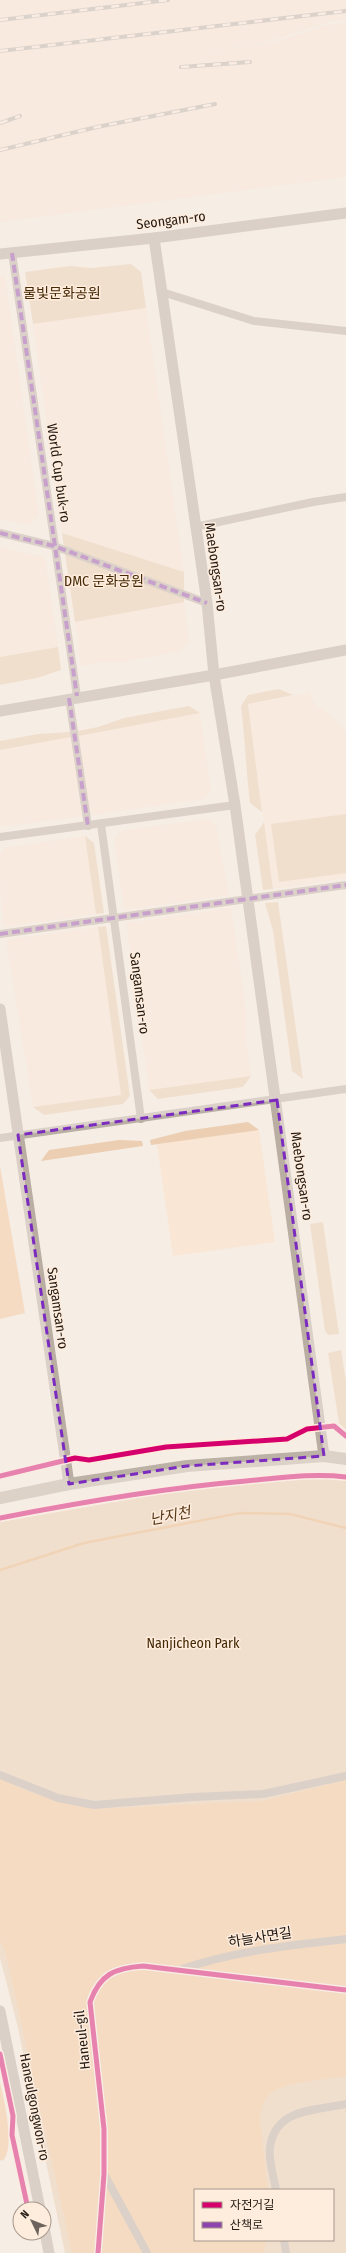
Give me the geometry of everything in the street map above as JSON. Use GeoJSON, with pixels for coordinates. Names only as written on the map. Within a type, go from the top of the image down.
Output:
{"type":"FeatureCollection","features":[{"type":"Feature","properties":{"kind":"main road","name":"Seongam-ro"},"geometry":{"type":"LineString","coordinates":[[0,254],[154,238],[346,213]]}},
{"type":"Feature","properties":{"kind":"main road","name":"Maebongsan-ro"},"geometry":{"type":"LineString","coordinates":[[154,238],[207,603],[214,675],[236,804],[324,1456]]}},
{"type":"Feature","properties":{"kind":"main road"},"geometry":{"type":"LineString","coordinates":[[0,711],[73,697],[214,675],[346,650]]}},
{"type":"Feature","properties":{"kind":"main road","name":"Sangamsan-ro"},"geometry":{"type":"LineString","coordinates":[[0,1009],[69,1484]]}},
{"type":"Feature","properties":{"kind":"main road"},"geometry":{"type":"LineString","coordinates":[[0,1498],[69,1484],[187,1466],[324,1456],[346,1459]]}},
{"type":"Feature","properties":{"kind":"main road","name":"Haneulgongwon-ro"},"geometry":{"type":"LineString","coordinates":[[0,2011],[38,2201]]}},
{"type":"Feature","properties":{"kind":"main road"},"geometry":{"type":"LineString","coordinates":[[47,2241],[49,2253]]}},
{"type":"Feature","properties":{"kind":"street","name":"World Cup buk-ro"},"geometry":{"type":"LineString","coordinates":[[12,253],[54,546],[88,826]]}},
{"type":"Feature","properties":{"kind":"street"},"geometry":{"type":"LineString","coordinates":[[162,292],[254,321],[346,331]]}},
{"type":"Feature","properties":{"kind":"street"},"geometry":{"type":"LineString","coordinates":[[195,527],[313,502],[346,497]]}},
{"type":"Feature","properties":{"kind":"street"},"geometry":{"type":"LineString","coordinates":[[0,533],[54,546],[207,603]]}},
{"type":"Feature","properties":{"kind":"street"},"geometry":{"type":"LineString","coordinates":[[0,838],[236,804]]}},
{"type":"Feature","properties":{"kind":"street","name":"Sangamsan-ro"},"geometry":{"type":"LineString","coordinates":[[101,824],[115,918],[141,1119]]}},
{"type":"Feature","properties":{"kind":"street"},"geometry":{"type":"LineString","coordinates":[[0,934],[346,886]]}},
{"type":"Feature","properties":{"kind":"street"},"geometry":{"type":"LineString","coordinates":[[0,1138],[346,1090]]}},
{"type":"Feature","properties":{"kind":"street"},"geometry":{"type":"LineString","coordinates":[[0,1775],[58,1798],[94,1805],[162,1799],[263,1794],[346,1776]]}},
{"type":"Feature","properties":{"kind":"street","name":"하늘사면길"},"geometry":{"type":"LineString","coordinates":[[180,1970],[214,1958],[284,1946],[346,1939]]}},
{"type":"Feature","properties":{"kind":"street","name":"Haneul-gil"},"geometry":{"type":"LineString","coordinates":[[98,2253],[104,2174],[104,2129],[90,2002],[95,1988],[108,1974],[123,1967],[143,1966],[346,1990]]}},
{"type":"Feature","properties":{"kind":"street"},"geometry":{"type":"LineString","coordinates":[[276,2189],[270,2148],[276,2126],[289,2115],[346,2104]]}},
{"type":"Feature","properties":{"kind":"street"},"geometry":{"type":"LineString","coordinates":[[104,2174],[147,2253]]}},
{"type":"Feature","properties":{"kind":"street"},"geometry":{"type":"LineString","coordinates":[[284,2241],[286,2253]]}},
{"type":"Feature","properties":{"kind":"highlighted area"},"geometry":{"type":"Polygon","coordinates":[[[277,1100],[324,1456],[187,1466],[69,1484],[18,1135],[277,1100]]]}},
{"type":"Feature","properties":{"kind":"shaded area"},"geometry":{"type":"Polygon","coordinates":[[[0,0],[346,0],[346,19],[331,21],[267,42],[171,56],[270,43],[328,25],[346,23],[346,177],[0,222],[0,0]]]}},
{"type":"Feature","properties":{"kind":"shaded area"},"geometry":{"type":"Polygon","coordinates":[[[5,276],[39,516],[29,525],[0,519],[0,277],[5,276]]]}},
{"type":"Feature","properties":{"kind":"shaded area"},"geometry":{"type":"Polygon","coordinates":[[[146,308],[184,572],[62,533],[33,324],[146,308]]]}},
{"type":"Feature","properties":{"kind":"shaded area"},"geometry":{"type":"Polygon","coordinates":[[[0,547],[45,557],[58,647],[0,657],[0,547]]]}},
{"type":"Feature","properties":{"kind":"shaded area"},"geometry":{"type":"Polygon","coordinates":[[[184,602],[189,641],[181,651],[123,662],[102,662],[81,666],[75,622],[184,602]]]}},
{"type":"Feature","properties":{"kind":"shaded area"},"geometry":{"type":"Polygon","coordinates":[[[309,693],[314,703],[335,719],[346,734],[346,878],[273,889],[248,704],[309,693]]]}},
{"type":"Feature","properties":{"kind":"shaded area"},"geometry":{"type":"Polygon","coordinates":[[[200,713],[211,791],[204,799],[90,815],[79,736],[200,713]]]}},
{"type":"Feature","properties":{"kind":"shaded area"},"geometry":{"type":"Polygon","coordinates":[[[71,737],[82,816],[0,827],[0,750],[71,737]]]}},
{"type":"Feature","properties":{"kind":"shaded area"},"geometry":{"type":"Polygon","coordinates":[[[207,819],[216,825],[229,895],[124,910],[114,840],[120,831],[207,819]]]}},
{"type":"Feature","properties":{"kind":"shaded area"},"geometry":{"type":"Polygon","coordinates":[[[85,836],[96,914],[4,927],[1,903],[0,854],[4,848],[85,836]]]}},
{"type":"Feature","properties":{"kind":"shaded area"},"geometry":{"type":"Polygon","coordinates":[[[231,908],[247,1016],[246,1037],[251,1076],[149,1090],[126,923],[231,908]]]}},
{"type":"Feature","properties":{"kind":"shaded area"},"geometry":{"type":"Polygon","coordinates":[[[98,927],[121,1095],[33,1107],[6,940],[98,927]]]}},
{"type":"Feature","properties":{"kind":"shaded area"},"geometry":{"type":"Polygon","coordinates":[[[259,1130],[275,1242],[173,1256],[157,1144],[259,1130]]]}},
{"type":"Feature","properties":{"kind":"shaded area"},"geometry":{"type":"Polygon","coordinates":[[[0,1166],[25,1313],[0,1319],[0,1166]]]}},
{"type":"Feature","properties":{"kind":"shaded area"},"geometry":{"type":"Polygon","coordinates":[[[0,1778],[22,1789],[63,1803],[97,1809],[263,1801],[346,1780],[346,2076],[294,2084],[275,2091],[266,2098],[262,2107],[260,2119],[268,2189],[194,2189],[194,2241],[266,2241],[264,2253],[72,2253],[6,1954],[0,1941],[0,1778]]]}},
{"type":"Feature","properties":{"kind":"shaded area"},"geometry":{"type":"Polygon","coordinates":[[[0,2083],[9,2136],[6,2155],[2,2161],[0,2160],[0,2083]]]}},
{"type":"Feature","properties":{"kind":"green space","name":"물빛문화공원"},"geometry":{"type":"Polygon","coordinates":[[[131,264],[141,272],[146,308],[33,324],[25,272],[70,266],[91,268],[131,264]]]}},
{"type":"Feature","properties":{"kind":"green space","name":"DMC 문화공원"},"geometry":{"type":"Polygon","coordinates":[[[62,533],[184,572],[184,602],[75,622],[62,533]]]}},
{"type":"Feature","properties":{"kind":"green space"},"geometry":{"type":"Polygon","coordinates":[[[58,647],[61,670],[37,678],[0,685],[0,657],[58,647]]]}},
{"type":"Feature","properties":{"kind":"green space"},"geometry":{"type":"Polygon","coordinates":[[[279,689],[293,695],[248,704],[262,812],[250,803],[241,706],[248,695],[279,689]]]}},
{"type":"Feature","properties":{"kind":"green space"},"geometry":{"type":"Polygon","coordinates":[[[189,706],[200,713],[79,736],[78,731],[98,727],[124,718],[189,706]]]}},
{"type":"Feature","properties":{"kind":"green space"},"geometry":{"type":"Polygon","coordinates":[[[70,732],[71,737],[0,750],[0,741],[38,734],[70,732]]]}},
{"type":"Feature","properties":{"kind":"green space"},"geometry":{"type":"Polygon","coordinates":[[[346,814],[346,873],[279,882],[271,824],[346,814]]]}},
{"type":"Feature","properties":{"kind":"green space"},"geometry":{"type":"Polygon","coordinates":[[[264,822],[273,889],[263,890],[255,835],[264,822]]]}},
{"type":"Feature","properties":{"kind":"green space"},"geometry":{"type":"Polygon","coordinates":[[[85,836],[94,843],[104,913],[96,914],[85,836]]]}},
{"type":"Feature","properties":{"kind":"green space"},"geometry":{"type":"Polygon","coordinates":[[[278,902],[303,1079],[292,1071],[273,931],[265,903],[278,902]]]}},
{"type":"Feature","properties":{"kind":"green space"},"geometry":{"type":"Polygon","coordinates":[[[106,926],[130,1096],[123,1104],[44,1115],[33,1107],[121,1095],[98,927],[106,926]]]}},
{"type":"Feature","properties":{"kind":"green space"},"geometry":{"type":"Polygon","coordinates":[[[251,1076],[243,1087],[158,1099],[149,1090],[251,1076]]]}},
{"type":"Feature","properties":{"kind":"green space"},"geometry":{"type":"Polygon","coordinates":[[[248,1122],[259,1130],[151,1145],[150,1140],[185,1131],[248,1122]]]}},
{"type":"Feature","properties":{"kind":"green space"},"geometry":{"type":"Polygon","coordinates":[[[119,1140],[142,1141],[143,1146],[41,1161],[49,1150],[119,1140]]]}},
{"type":"Feature","properties":{"kind":"green space"},"geometry":{"type":"Polygon","coordinates":[[[323,1222],[339,1334],[328,1335],[325,1331],[310,1224],[323,1222]]]}},
{"type":"Feature","properties":{"kind":"green space"},"geometry":{"type":"Polygon","coordinates":[[[341,1350],[346,1382],[346,1430],[339,1423],[328,1353],[341,1350]]]}},
{"type":"Feature","properties":{"kind":"green space","name":"Nanjicheon Park"},"geometry":{"type":"Polygon","coordinates":[[[318,1478],[346,1481],[346,2253],[65,2253],[17,2024],[0,1958],[0,1522],[189,1489],[318,1478]]]}},
{"type":"Feature","properties":{"kind":"waterway","name":"난지천"},"geometry":{"type":"LineString","coordinates":[[0,1570],[84,1543],[240,1513],[290,1514],[346,1528]]}},
{"type":"Feature","properties":{"kind":"railway"},"geometry":{"type":"LineString","coordinates":[[0,20],[168,0]]}},
{"type":"Feature","properties":{"kind":"railway"},"geometry":{"type":"LineString","coordinates":[[0,51],[346,11]]}},
{"type":"Feature","properties":{"kind":"railway"},"geometry":{"type":"LineString","coordinates":[[181,67],[250,62]]}},
{"type":"Feature","properties":{"kind":"railway"},"geometry":{"type":"LineString","coordinates":[[0,150],[97,127],[215,104]]}},
{"type":"Feature","properties":{"kind":"railway"},"geometry":{"type":"LineString","coordinates":[[0,123],[20,116]]}},
{"type":"Feature","properties":{"kind":"marked path"},"geometry":{"type":"LineString","coordinates":[[12,253],[77,696]]}},
{"type":"Feature","properties":{"kind":"marked path"},"geometry":{"type":"LineString","coordinates":[[0,533],[54,546],[207,603]]}},
{"type":"Feature","properties":{"kind":"marked path"},"geometry":{"type":"LineString","coordinates":[[69,698],[88,826]]}},
{"type":"Feature","properties":{"kind":"marked path"},"geometry":{"type":"LineString","coordinates":[[0,934],[346,885]]}},
{"type":"Feature","properties":{"kind":"cycle path"},"geometry":{"type":"LineString","coordinates":[[0,1476],[75,1458],[89,1460],[166,1447],[287,1439],[307,1429],[334,1426],[346,1436]]}},
{"type":"Feature","properties":{"kind":"cycle path"},"geometry":{"type":"LineString","coordinates":[[0,1518],[92,1501],[184,1487],[296,1476],[346,1477]]}},
{"type":"Feature","properties":{"kind":"cycle path"},"geometry":{"type":"LineString","coordinates":[[98,2253],[104,2174],[104,2129],[90,2002],[94,1992],[104,1979],[117,1971],[143,1966],[346,1990]]}},
{"type":"Feature","properties":{"kind":"cycle path"},"geometry":{"type":"LineString","coordinates":[[0,2054],[13,2116],[12,2135],[26,2201]]}}]}
